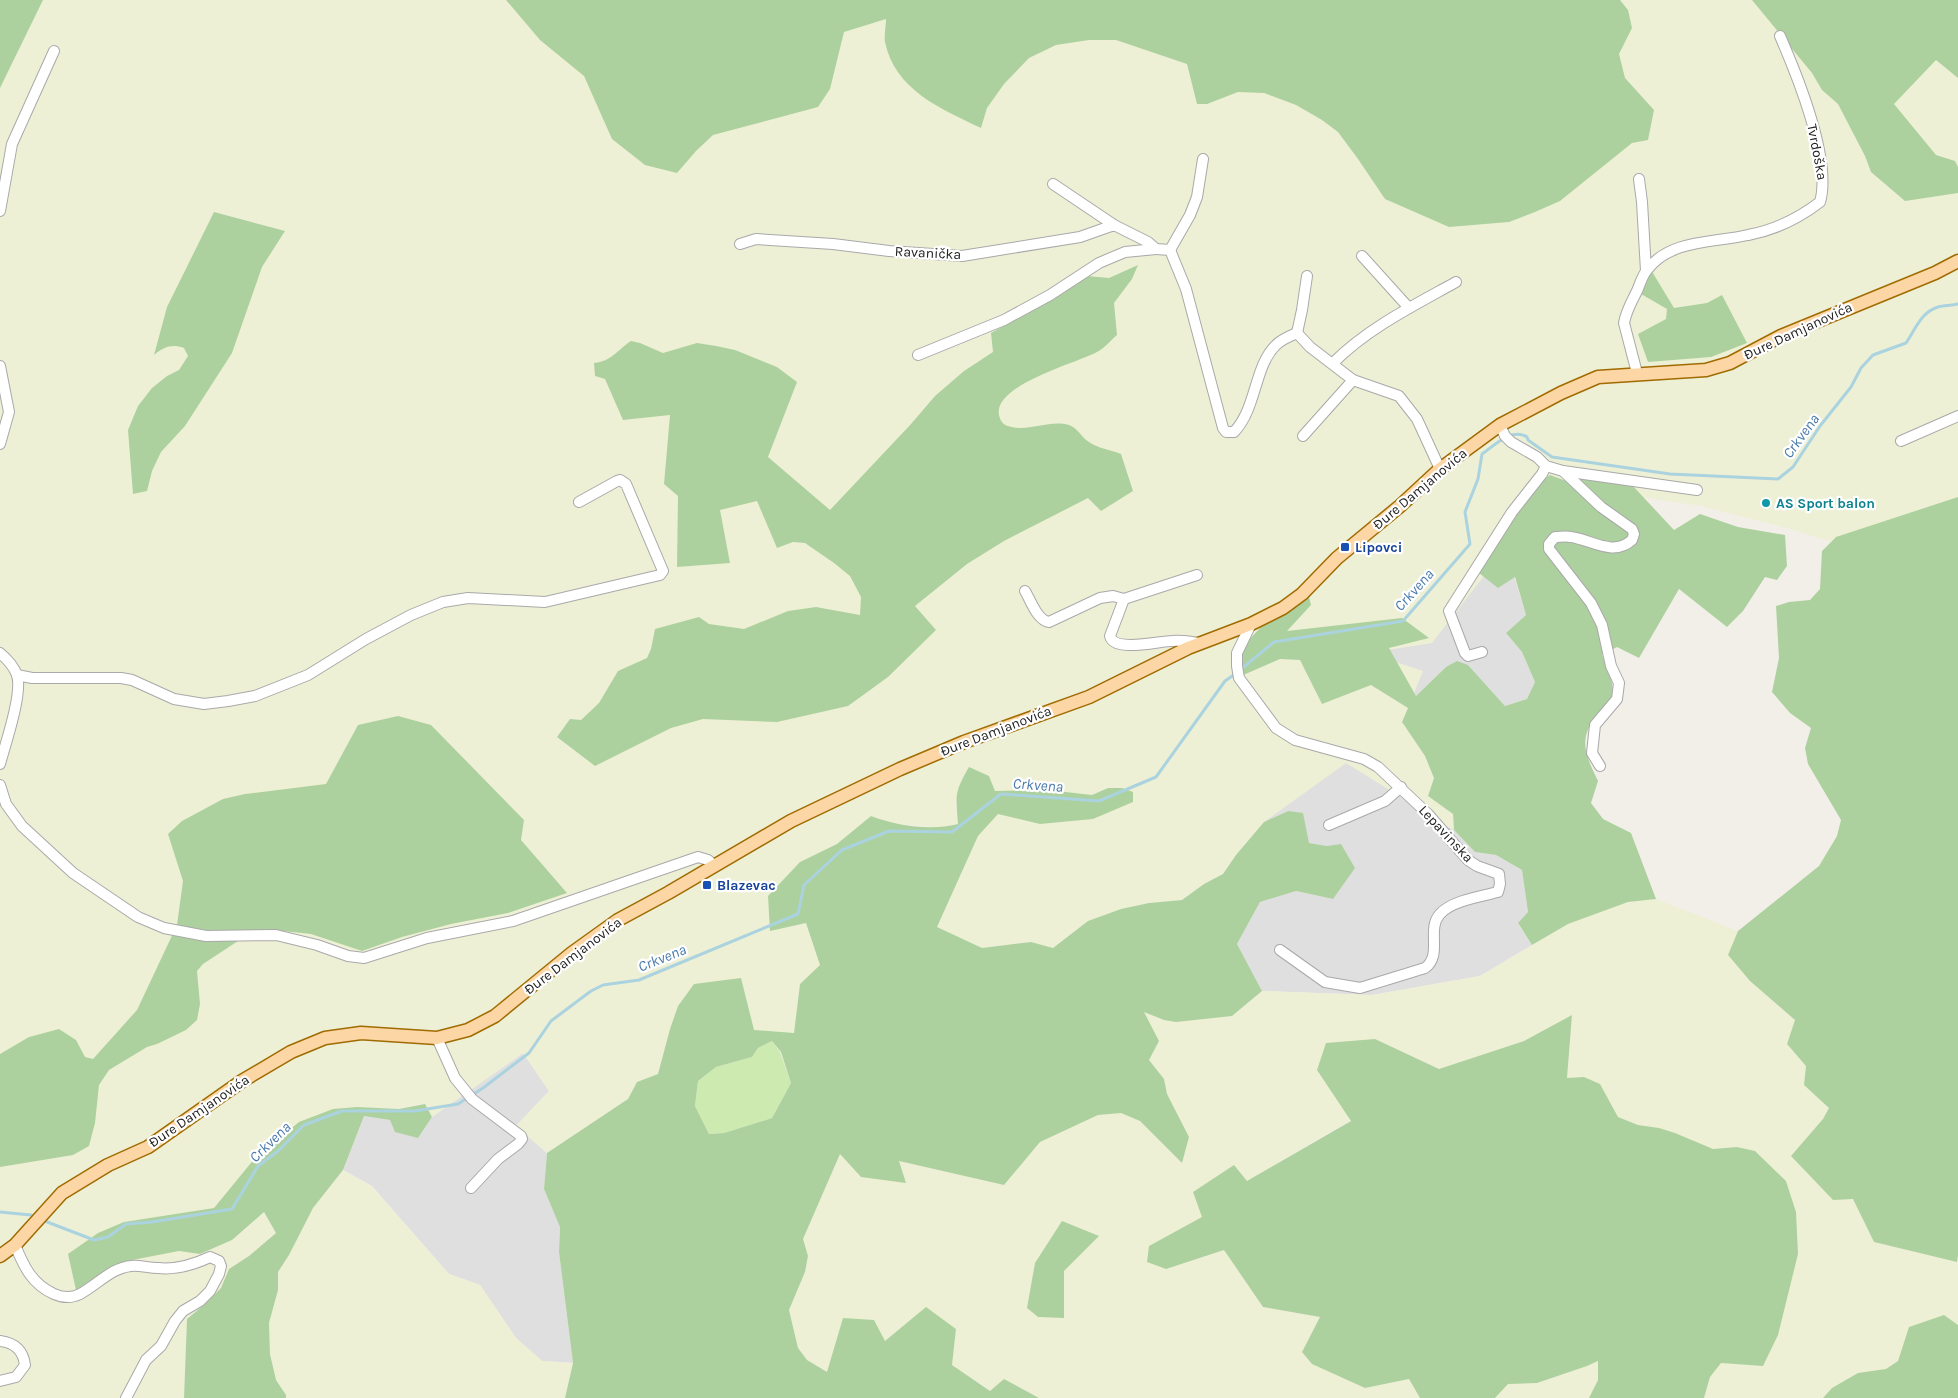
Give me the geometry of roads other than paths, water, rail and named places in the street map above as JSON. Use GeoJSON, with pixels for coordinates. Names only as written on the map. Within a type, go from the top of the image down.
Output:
{"type":"FeatureCollection","features":[{"type":"Feature","properties":{"kind":"main road","name":"Đure Damjanovića"},"geometry":{"type":"LineString","coordinates":[[0,1256],[15,1245],[62,1193],[108,1164],[148,1147],[242,1081],[291,1052],[325,1038],[361,1033],[437,1038],[468,1030],[495,1016],[572,953],[618,920],[791,821],[964,742],[1089,696],[1200,643],[1251,624],[1283,608],[1302,594],[1337,558],[1400,506],[1440,469],[1504,433],[1561,393],[1598,377],[1706,370],[1730,363],[1781,336],[1935,273],[1958,261]]}},
{"type":"Feature","properties":{"kind":"street","name":"Tvrdoška"},"geometry":{"type":"LineString","coordinates":[[1637,373],[1624,322],[1646,271],[1660,256],[1702,242],[1748,236],[1788,223],[1820,202],[1824,190],[1820,160],[1809,113],[1780,36]]}},
{"type":"Feature","properties":{"kind":"street"},"geometry":{"type":"LineString","coordinates":[[0,211],[12,144],[54,52]]}},
{"type":"Feature","properties":{"kind":"street"},"geometry":{"type":"LineString","coordinates":[[1170,250],[1190,215],[1197,197],[1203,159]]}},
{"type":"Feature","properties":{"kind":"street","name":"Tvrdoška"},"geometry":{"type":"LineString","coordinates":[[1638,179],[1642,202],[1646,271]]}},
{"type":"Feature","properties":{"kind":"street"},"geometry":{"type":"LineString","coordinates":[[1053,184],[1114,225],[1148,242],[1156,249]]}},
{"type":"Feature","properties":{"kind":"street","name":"Ravanička"},"geometry":{"type":"LineString","coordinates":[[740,244],[756,239],[962,256],[1080,236],[1114,225]]}},
{"type":"Feature","properties":{"kind":"street"},"geometry":{"type":"LineString","coordinates":[[918,356],[1004,320],[1050,295],[1099,263],[1125,252],[1156,249],[1170,250]]}},
{"type":"Feature","properties":{"kind":"street"},"geometry":{"type":"LineString","coordinates":[[1170,250],[1186,289],[1223,428],[1226,432],[1234,432],[1248,410],[1261,373],[1276,345],[1297,333],[1306,276]]}},
{"type":"Feature","properties":{"kind":"street"},"geometry":{"type":"LineString","coordinates":[[1362,256],[1409,308]]}},
{"type":"Feature","properties":{"kind":"street"},"geometry":{"type":"LineString","coordinates":[[1333,363],[1357,341],[1409,308],[1456,282]]}},
{"type":"Feature","properties":{"kind":"street"},"geometry":{"type":"LineString","coordinates":[[1297,333],[1310,347],[1353,380],[1399,396],[1416,419],[1440,469]]}},
{"type":"Feature","properties":{"kind":"street"},"geometry":{"type":"LineString","coordinates":[[0,366],[9,412],[0,444]]}},
{"type":"Feature","properties":{"kind":"street"},"geometry":{"type":"LineString","coordinates":[[1303,436],[1353,380]]}},
{"type":"Feature","properties":{"kind":"street"},"geometry":{"type":"LineString","coordinates":[[1901,441],[1958,416]]}},
{"type":"Feature","properties":{"kind":"street"},"geometry":{"type":"LineString","coordinates":[[1504,433],[1516,446],[1537,457],[1546,466],[1563,471],[1697,490]]}},
{"type":"Feature","properties":{"kind":"street"},"geometry":{"type":"LineString","coordinates":[[1482,652],[1468,656],[1465,653],[1449,611],[1512,512],[1542,474],[1546,466]]}},
{"type":"Feature","properties":{"kind":"street"},"geometry":{"type":"LineString","coordinates":[[1563,471],[1601,507],[1626,523],[1634,534],[1632,540],[1619,548],[1606,547],[1572,537],[1555,536],[1549,544],[1549,549],[1554,557],[1578,584],[1591,603],[1602,625],[1611,666],[1619,683],[1617,699],[1595,725],[1592,753],[1600,766]]}},
{"type":"Feature","properties":{"kind":"street"},"geometry":{"type":"LineString","coordinates":[[17,676],[32,678],[120,678],[132,680],[174,699],[204,704],[228,701],[255,696],[308,675],[374,635],[411,615],[443,602],[468,598],[545,602],[660,576],[663,571],[626,484],[616,480],[579,502]]}},
{"type":"Feature","properties":{"kind":"street"},"geometry":{"type":"LineString","coordinates":[[1025,591],[1040,616],[1049,622],[1100,598],[1113,596],[1124,599],[1197,575]]}},
{"type":"Feature","properties":{"kind":"street"},"geometry":{"type":"LineString","coordinates":[[1124,599],[1111,633],[1110,639],[1113,642],[1130,645],[1173,641],[1200,643]]}},
{"type":"Feature","properties":{"kind":"street","name":"Lepavinska"},"geometry":{"type":"LineString","coordinates":[[1251,624],[1237,653],[1237,666],[1240,678],[1276,728],[1296,740],[1364,759],[1378,767],[1401,787],[1447,834],[1468,860],[1477,866],[1499,874],[1500,884],[1498,892],[1467,900],[1440,914],[1436,921],[1434,933],[1434,957],[1425,968],[1360,988],[1325,982],[1280,950]]}},
{"type":"Feature","properties":{"kind":"street"},"geometry":{"type":"LineString","coordinates":[[0,653],[5,657],[17,676],[18,691],[0,764]]}},
{"type":"Feature","properties":{"kind":"street"},"geometry":{"type":"LineString","coordinates":[[0,785],[6,804],[22,826],[73,873],[138,917],[164,928],[206,936],[276,935],[317,945],[348,956],[364,958],[427,938],[513,921],[698,857],[708,860],[715,866]]}},
{"type":"Feature","properties":{"kind":"street"},"geometry":{"type":"LineString","coordinates":[[1329,825],[1385,801],[1401,787]]}},
{"type":"Feature","properties":{"kind":"street"},"geometry":{"type":"LineString","coordinates":[[437,1038],[452,1072],[469,1096],[519,1134],[522,1139],[498,1159],[471,1188]]}},
{"type":"Feature","properties":{"kind":"street"},"geometry":{"type":"LineString","coordinates":[[15,1245],[22,1264],[37,1284],[60,1297],[80,1294],[108,1275],[132,1266],[171,1269],[192,1265],[210,1257],[216,1258],[219,1261],[221,1266],[219,1274],[210,1291],[200,1301],[183,1311],[161,1346],[146,1360],[126,1398]]}},
{"type":"Feature","properties":{"kind":"street"},"geometry":{"type":"LineString","coordinates":[[0,1341],[11,1342],[16,1347],[24,1359],[24,1365],[16,1377],[0,1381]]}},
{"type":"Feature","properties":{"kind":"waterway","name":"Crkvena"},"geometry":{"type":"LineString","coordinates":[[1240,670],[1274,642],[1403,621],[1470,544],[1465,512],[1478,479],[1482,454],[1503,439],[1515,434],[1527,437],[1528,440],[1552,457],[1670,474],[1778,479],[1793,467],[1820,426],[1851,387],[1861,368],[1873,355],[1906,343],[1919,322],[1932,309],[1958,304]]}},
{"type":"Feature","properties":{"kind":"waterway","name":"Crkvena"},"geometry":{"type":"LineString","coordinates":[[42,1220],[94,1240],[108,1237],[126,1224],[152,1222],[232,1209],[258,1166],[278,1151],[304,1125],[342,1111],[415,1111],[458,1104],[483,1088],[529,1053],[551,1021],[591,991],[603,985],[639,980],[798,914],[804,885],[842,850],[889,831],[952,832],[1001,794],[1099,801],[1156,777],[1225,681],[1235,674]]}},
{"type":"Feature","properties":{"kind":"waterway","name":"Crkvena"},"geometry":{"type":"LineString","coordinates":[[0,1212],[31,1215],[36,1218]]}},
{"type":"Feature","properties":{"kind":"place","name":"AS Sport balon"},"geometry":{"type":"Point","coordinates":[1766,503]}},
{"type":"Feature","properties":{"kind":"place","name":"Lipovci"},"geometry":{"type":"Point","coordinates":[1345,547]}},
{"type":"Feature","properties":{"kind":"place","name":"Blazevac"},"geometry":{"type":"Point","coordinates":[707,885]}}]}
